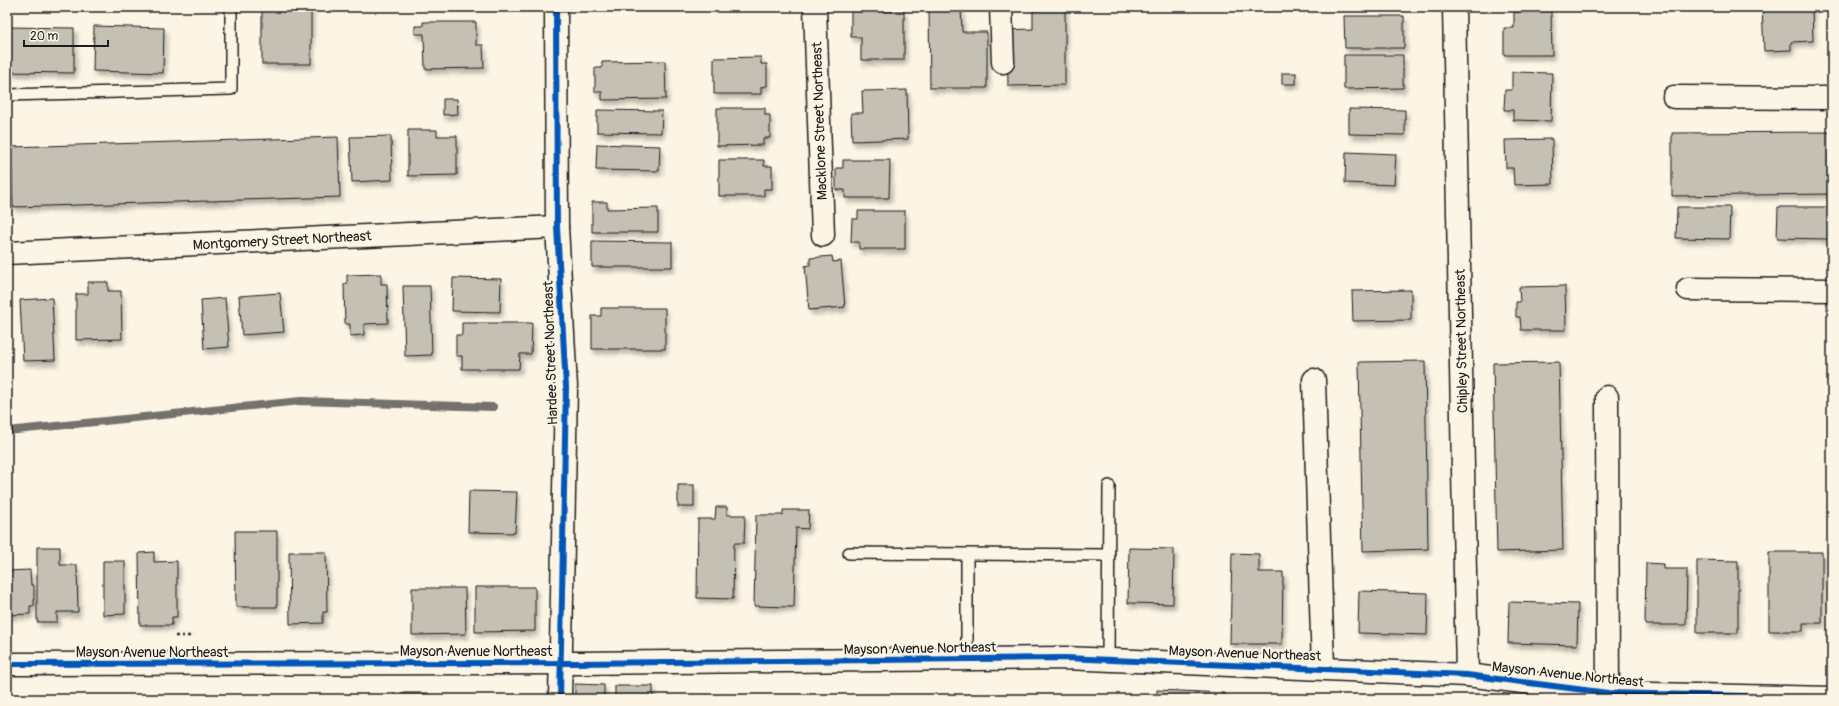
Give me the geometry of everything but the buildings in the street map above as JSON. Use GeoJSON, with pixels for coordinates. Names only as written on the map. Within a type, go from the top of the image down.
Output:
{"type":"FeatureCollection","features":[{"type":"Feature","properties":{"kind":"street","name":"Hardee Street Northeast"},"geometry":{"type":"LineString","coordinates":[[556,7],[557,227],[566,387],[560,699]]}},
{"type":"Feature","properties":{"kind":"street","name":"Macklone Street Northeast"},"geometry":{"type":"LineString","coordinates":[[815,7],[823,235]]}},
{"type":"Feature","properties":{"kind":"street"},"geometry":{"type":"LineString","coordinates":[[1001,7],[1003,62]]}},
{"type":"Feature","properties":{"kind":"street","name":"Chipley Street Northeast"},"geometry":{"type":"LineString","coordinates":[[1454,7],[1467,675]]}},
{"type":"Feature","properties":{"kind":"street"},"geometry":{"type":"LineString","coordinates":[[1674,97],[1832,98]]}},
{"type":"Feature","properties":{"kind":"street","name":"Montgomery Street Northeast"},"geometry":{"type":"LineString","coordinates":[[7,253],[557,227]]}},
{"type":"Feature","properties":{"kind":"street"},"geometry":{"type":"LineString","coordinates":[[1688,289],[1832,290]]}},
{"type":"Feature","properties":{"kind":"street"},"geometry":{"type":"LineString","coordinates":[[1314,380],[1323,668]]}},
{"type":"Feature","properties":{"kind":"street","name":"Mayson Avenue Northeast"},"geometry":{"type":"LineString","coordinates":[[1607,397],[1608,696]]}},
{"type":"Feature","properties":{"kind":"street","name":"Mayson Avenue Northeast"},"geometry":{"type":"LineString","coordinates":[[7,664],[561,664],[1065,658],[1467,675],[1608,696],[1832,698]]}},
{"type":"Feature","properties":{"kind":"lane"},"geometry":{"type":"LineString","coordinates":[[7,95],[231,89],[231,7]]}},
{"type":"Feature","properties":{"kind":"lane"},"geometry":{"type":"LineString","coordinates":[[1108,660],[1109,486]]}},
{"type":"Feature","properties":{"kind":"lane"},"geometry":{"type":"LineString","coordinates":[[849,553],[1109,555]]}},
{"type":"Feature","properties":{"kind":"lane"},"geometry":{"type":"LineString","coordinates":[[967,554],[967,659]]}},
{"type":"Feature","properties":{"kind":"path"},"geometry":{"type":"LineString","coordinates":[[174,636],[196,636]]}},
{"type":"Feature","properties":{"kind":"waterway"},"geometry":{"type":"LineString","coordinates":[[7,431],[301,401],[493,407]]}},
{"type":"Feature","properties":{"kind":"cycle path"},"geometry":{"type":"LineString","coordinates":[[556,7],[557,227],[566,387],[560,699]]}},
{"type":"Feature","properties":{"kind":"cycle path"},"geometry":{"type":"LineString","coordinates":[[7,664],[576,663],[1065,658],[1467,675],[1608,693],[1832,698]]}}]}
